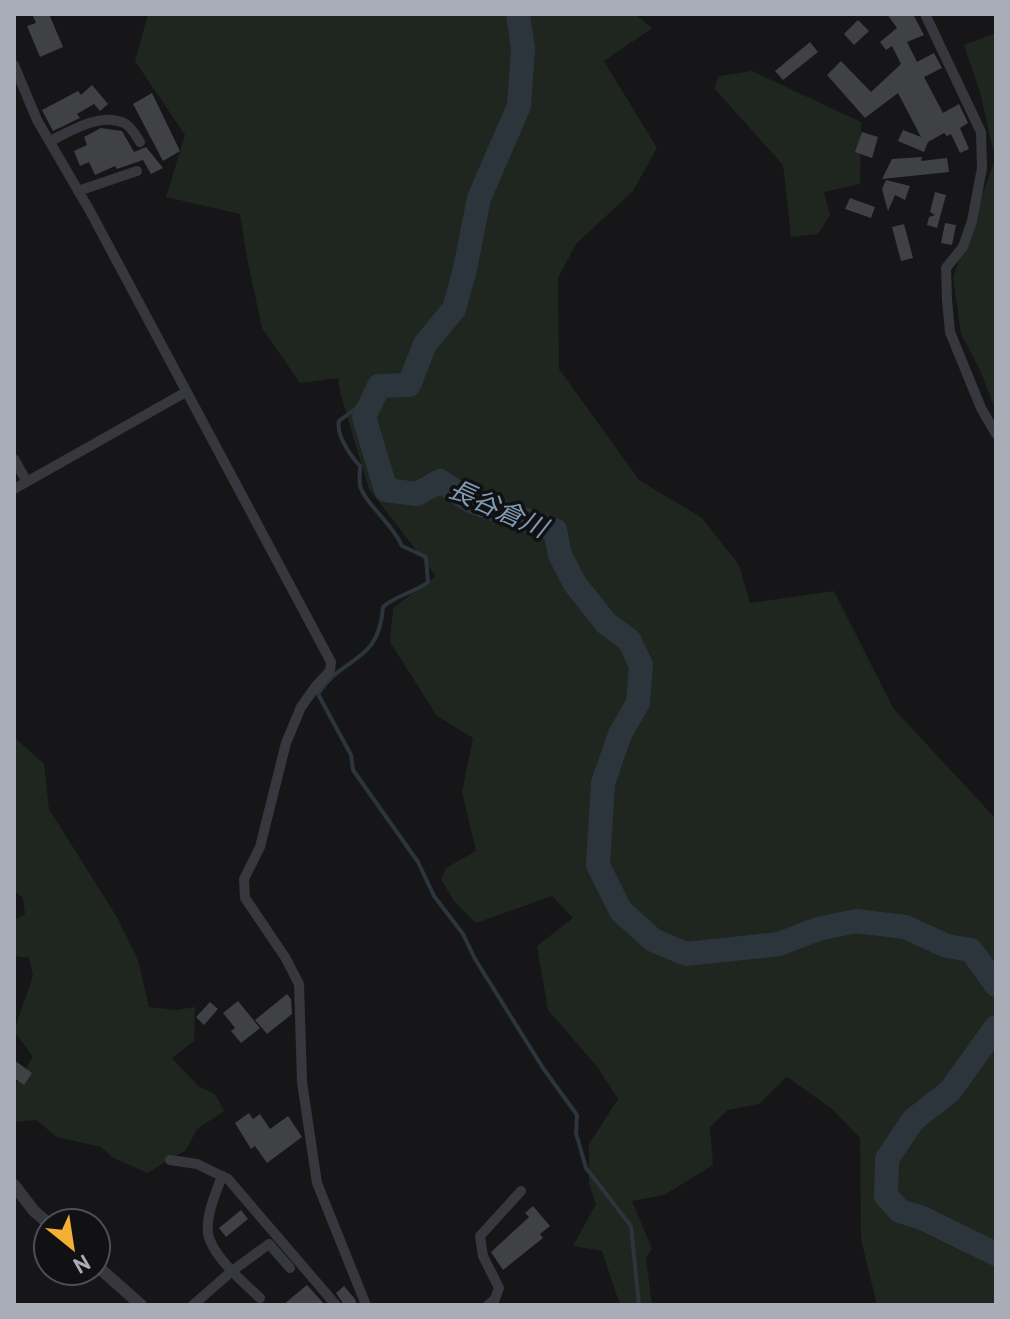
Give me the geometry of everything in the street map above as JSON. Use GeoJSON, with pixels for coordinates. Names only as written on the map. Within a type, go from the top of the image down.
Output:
{"type":"FeatureCollection","features":[{"type":"Feature","properties":{"kind":"street"},"geometry":{"type":"LineString","coordinates":[[925,14],[981,132],[982,168],[972,221],[963,247],[946,268],[947,300],[950,332],[981,408],[996,434]]}},
{"type":"Feature","properties":{"kind":"street"},"geometry":{"type":"LineString","coordinates":[[14,65],[30,104],[331,662],[330,671],[301,707],[286,743],[260,847],[244,879],[245,898],[285,957],[299,984],[302,1082],[317,1183],[366,1305]]}},
{"type":"Feature","properties":{"kind":"street"},"geometry":{"type":"LineString","coordinates":[[50,141],[86,124],[108,119],[126,124],[140,142]]}},
{"type":"Feature","properties":{"kind":"street"},"geometry":{"type":"LineString","coordinates":[[78,191],[137,171]]}},
{"type":"Feature","properties":{"kind":"street"},"geometry":{"type":"LineString","coordinates":[[14,489],[186,392]]}},
{"type":"Feature","properties":{"kind":"street"},"geometry":{"type":"LineString","coordinates":[[14,459],[27,482]]}},
{"type":"Feature","properties":{"kind":"street"},"geometry":{"type":"LineString","coordinates":[[170,1160],[197,1164],[228,1179],[336,1305]]}},
{"type":"Feature","properties":{"kind":"street"},"geometry":{"type":"LineString","coordinates":[[222,1176],[211,1206],[208,1235],[220,1258],[260,1298]]}},
{"type":"Feature","properties":{"kind":"street"},"geometry":{"type":"LineString","coordinates":[[14,1185],[32,1208]]}},
{"type":"Feature","properties":{"kind":"street"},"geometry":{"type":"LineString","coordinates":[[488,1305],[495,1299],[499,1288],[483,1256],[480,1236],[521,1191]]}},
{"type":"Feature","properties":{"kind":"street"},"geometry":{"type":"LineString","coordinates":[[193,1305],[269,1244],[290,1268]]}},
{"type":"Feature","properties":{"kind":"street"},"geometry":{"type":"LineString","coordinates":[[112,1279],[141,1305]]}},
{"type":"Feature","properties":{"kind":"shaded area"},"geometry":{"type":"Polygon","coordinates":[[[148,14],[635,14],[652,28],[604,61],[657,148],[633,191],[576,244],[558,278],[559,369],[639,480],[702,518],[739,565],[750,603],[834,591],[893,708],[996,819],[996,1305],[877,1305],[861,1239],[860,1138],[832,1109],[787,1077],[759,1104],[728,1110],[710,1127],[713,1165],[664,1195],[632,1201],[652,1249],[646,1258],[652,1305],[620,1305],[602,1251],[573,1246],[596,1204],[589,1184],[589,1144],[618,1099],[598,1068],[548,1010],[537,946],[573,918],[552,896],[476,923],[454,901],[441,879],[446,868],[476,851],[462,792],[473,738],[437,716],[390,642],[393,608],[436,576],[369,489],[338,378],[300,383],[262,328],[240,214],[166,197],[185,135],[135,61],[148,14]]]}},
{"type":"Feature","properties":{"kind":"shaded area"},"geometry":{"type":"Polygon","coordinates":[[[996,33],[996,411],[961,334],[953,277],[995,159],[980,92],[964,45],[996,33]]]}},
{"type":"Feature","properties":{"kind":"shaded area"},"geometry":{"type":"Polygon","coordinates":[[[752,71],[861,122],[860,184],[824,192],[830,215],[818,234],[791,237],[783,165],[714,88],[719,76],[752,71]]]}},
{"type":"Feature","properties":{"kind":"shaded area"},"geometry":{"type":"Polygon","coordinates":[[[14,737],[44,764],[49,809],[118,919],[138,960],[149,1007],[176,1010],[195,1007],[194,1041],[172,1058],[198,1086],[215,1094],[224,1111],[197,1129],[186,1150],[147,1173],[112,1157],[101,1147],[57,1137],[36,1120],[14,1122],[14,1087],[33,1057],[14,1031],[33,976],[29,958],[14,956],[14,920],[25,914],[23,898],[14,891],[14,737]]]}},
{"type":"Feature","properties":{"kind":"building"},"geometry":{"type":"Polygon","coordinates":[[[32,14],[49,14],[63,47],[40,57],[27,26],[36,23],[32,14]]]}},
{"type":"Feature","properties":{"kind":"building"},"geometry":{"type":"Polygon","coordinates":[[[887,14],[913,14],[924,35],[907,42],[917,62],[934,53],[942,68],[924,77],[943,113],[959,104],[968,123],[960,128],[969,149],[960,153],[951,134],[947,136],[944,133],[928,142],[924,152],[898,141],[903,130],[921,137],[898,93],[865,118],[827,75],[841,61],[871,92],[901,64],[892,46],[886,50],[880,42],[897,28],[887,14]]]}},
{"type":"Feature","properties":{"kind":"building"},"geometry":{"type":"Polygon","coordinates":[[[858,20],[869,31],[854,45],[844,34],[858,20]]]}},
{"type":"Feature","properties":{"kind":"building"},"geometry":{"type":"Polygon","coordinates":[[[810,42],[818,52],[783,80],[775,71],[810,42]]]}},
{"type":"Feature","properties":{"kind":"building"},"geometry":{"type":"Polygon","coordinates":[[[92,85],[108,104],[100,111],[94,104],[77,114],[80,118],[53,131],[42,110],[78,91],[81,95],[92,85]]]}},
{"type":"Feature","properties":{"kind":"building"},"geometry":{"type":"Polygon","coordinates":[[[152,93],[180,151],[163,161],[133,104],[152,93]]]}},
{"type":"Feature","properties":{"kind":"building"},"geometry":{"type":"Polygon","coordinates":[[[101,128],[122,131],[134,152],[146,147],[163,168],[151,174],[143,160],[117,169],[115,166],[95,175],[89,162],[80,166],[74,151],[87,145],[84,137],[101,128]]]}},
{"type":"Feature","properties":{"kind":"building"},"geometry":{"type":"Polygon","coordinates":[[[862,132],[878,137],[872,158],[855,152],[862,132]]]}},
{"type":"Feature","properties":{"kind":"building"},"geometry":{"type":"Polygon","coordinates":[[[922,157],[921,161],[947,158],[949,172],[882,179],[892,159],[922,157]]]}},
{"type":"Feature","properties":{"kind":"building"},"geometry":{"type":"Polygon","coordinates":[[[886,180],[910,186],[905,200],[895,195],[888,211],[882,189],[886,180]]]}},
{"type":"Feature","properties":{"kind":"building"},"geometry":{"type":"Polygon","coordinates":[[[935,192],[946,195],[937,228],[927,225],[929,217],[935,215],[930,212],[935,192]]]}},
{"type":"Feature","properties":{"kind":"building"},"geometry":{"type":"Polygon","coordinates":[[[850,198],[875,207],[871,218],[845,209],[850,198]]]}},
{"type":"Feature","properties":{"kind":"building"},"geometry":{"type":"Polygon","coordinates":[[[945,223],[956,225],[952,245],[941,243],[945,223]]]}},
{"type":"Feature","properties":{"kind":"building"},"geometry":{"type":"Polygon","coordinates":[[[904,224],[913,258],[901,261],[892,227],[904,224]]]}},
{"type":"Feature","properties":{"kind":"building"},"geometry":{"type":"Polygon","coordinates":[[[287,994],[291,999],[292,1014],[267,1034],[255,1020],[287,994]]]}},
{"type":"Feature","properties":{"kind":"building"},"geometry":{"type":"Polygon","coordinates":[[[238,1001],[260,1028],[241,1043],[231,1031],[235,1028],[223,1013],[238,1001]]]}},
{"type":"Feature","properties":{"kind":"building"},"geometry":{"type":"Polygon","coordinates":[[[210,1002],[218,1009],[204,1025],[196,1017],[210,1002]]]}},
{"type":"Feature","properties":{"kind":"building"},"geometry":{"type":"Polygon","coordinates":[[[14,1060],[32,1073],[24,1085],[14,1078],[14,1060]]]}},
{"type":"Feature","properties":{"kind":"building"},"geometry":{"type":"Polygon","coordinates":[[[249,1113],[253,1119],[260,1114],[270,1129],[288,1116],[302,1137],[267,1163],[255,1146],[251,1149],[235,1123],[249,1113]]]}},
{"type":"Feature","properties":{"kind":"building"},"geometry":{"type":"Polygon","coordinates":[[[533,1206],[550,1226],[540,1234],[543,1238],[503,1270],[491,1252],[529,1217],[525,1213],[533,1206]]]}},
{"type":"Feature","properties":{"kind":"building"},"geometry":{"type":"Polygon","coordinates":[[[241,1210],[248,1219],[226,1237],[219,1228],[241,1210]]]}},
{"type":"Feature","properties":{"kind":"building"},"geometry":{"type":"Polygon","coordinates":[[[307,1285],[325,1305],[283,1305],[307,1285]]]}},
{"type":"Feature","properties":{"kind":"building"},"geometry":{"type":"Polygon","coordinates":[[[344,1286],[357,1305],[344,1305],[336,1293],[344,1286]]]}},
{"type":"Feature","properties":{"kind":"waterway","name":"長谷倉川"},"geometry":{"type":"LineString","coordinates":[[518,14],[523,49],[519,106],[479,198],[454,309],[425,344],[409,385],[379,386],[364,417],[386,490],[417,494],[440,481],[472,502],[555,530],[560,555],[575,584],[606,623],[629,640],[641,665],[638,703],[620,734],[603,783],[598,865],[621,911],[653,940],[686,954],[779,944],[818,929],[856,921],[905,927],[947,946],[971,950],[996,985]]}},
{"type":"Feature","properties":{"kind":"waterway"},"geometry":{"type":"LineString","coordinates":[[375,394],[339,421],[340,432],[348,451],[360,466],[363,493],[402,546],[426,557],[428,582],[383,607],[375,640],[328,681],[318,694],[351,755],[353,770],[418,862],[434,896],[463,934],[475,959],[543,1068],[577,1115],[576,1133],[586,1168],[631,1226],[639,1305]]}},
{"type":"Feature","properties":{"kind":"waterway","name":"長谷倉川"},"geometry":{"type":"LineString","coordinates":[[996,1027],[950,1091],[913,1120],[887,1159],[886,1196],[900,1211],[922,1218],[996,1254]]}}]}
